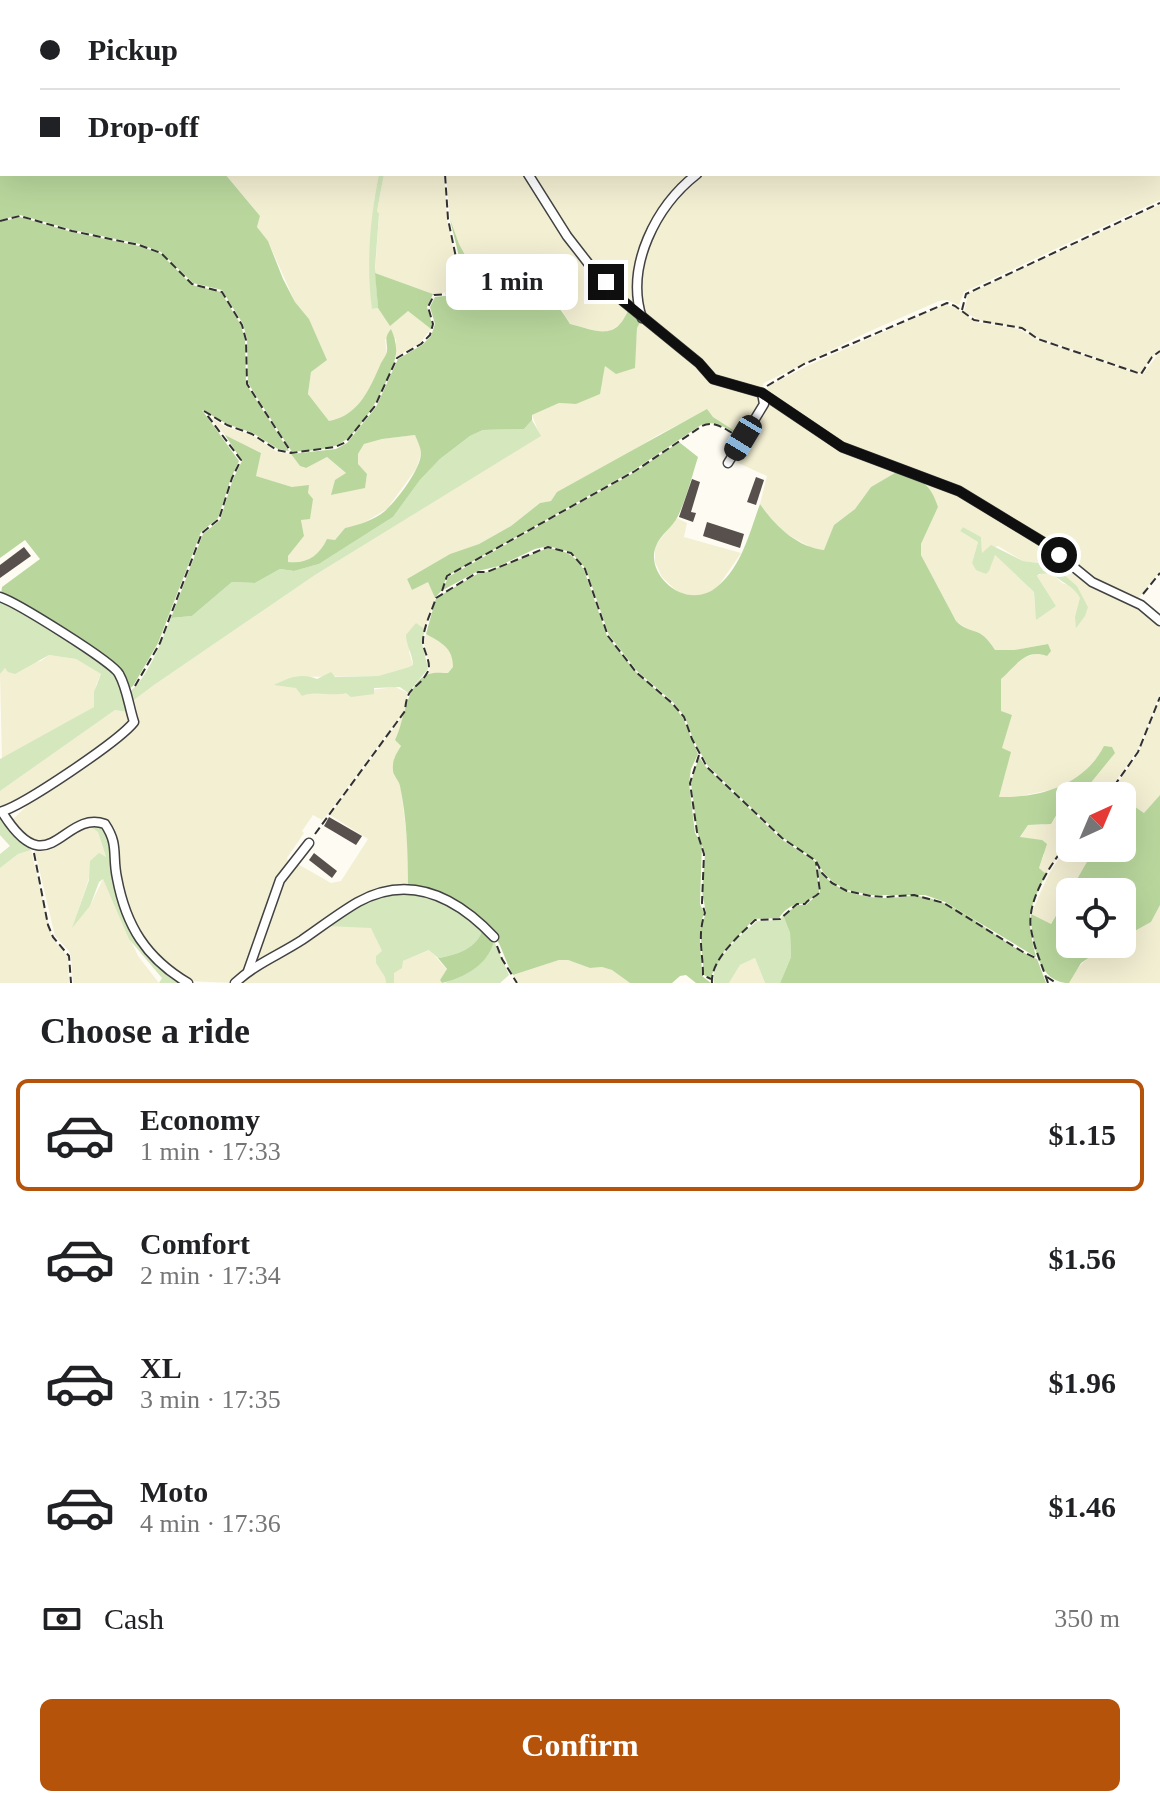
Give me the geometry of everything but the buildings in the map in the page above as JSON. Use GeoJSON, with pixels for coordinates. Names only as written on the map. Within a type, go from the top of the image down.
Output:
{"type":"FeatureCollection","features":[{"type":"Feature","properties":{"kind":"street"},"geometry":{"type":"LineString","coordinates":[[529,176],[588,263],[642,318],[699,363],[713,379],[762,393],[842,447],[959,491],[1043,542],[1092,582],[1136,603],[1160,621]]}},
{"type":"Feature","properties":{"kind":"street"},"geometry":{"type":"LineString","coordinates":[[642,318],[637,302],[638,279],[649,234],[671,201],[695,176]]}},
{"type":"Feature","properties":{"kind":"street"},"geometry":{"type":"LineString","coordinates":[[728,463],[764,404],[762,393]]}},
{"type":"Feature","properties":{"kind":"street"},"geometry":{"type":"LineString","coordinates":[[0,597],[29,610],[111,664],[119,674],[134,722],[126,733],[21,804],[1,812],[21,840],[31,844],[55,842],[92,822],[105,824],[116,845],[116,877],[143,947],[159,964],[188,983]]}},
{"type":"Feature","properties":{"kind":"street"},"geometry":{"type":"LineString","coordinates":[[248,971],[280,880],[309,843]]}},
{"type":"Feature","properties":{"kind":"street"},"geometry":{"type":"LineString","coordinates":[[235,983],[248,971],[288,949],[360,901],[394,890],[424,890],[440,895],[483,925],[494,937]]}},
{"type":"Feature","properties":{"kind":"path"},"geometry":{"type":"LineString","coordinates":[[125,693],[134,687],[160,643],[202,533],[219,519],[241,460],[204,411],[277,450],[291,453],[335,447],[346,442],[375,406],[397,358],[430,335],[433,324],[428,307],[434,295],[452,294],[458,287],[459,272],[448,219],[445,176]]}},
{"type":"Feature","properties":{"kind":"path"},"geometry":{"type":"LineString","coordinates":[[962,311],[966,294],[1160,203]]}},
{"type":"Feature","properties":{"kind":"path"},"geometry":{"type":"LineString","coordinates":[[0,221],[20,216],[139,245],[161,253],[192,284],[222,292],[242,325],[246,340],[247,384],[291,453]]}},
{"type":"Feature","properties":{"kind":"path"},"geometry":{"type":"LineString","coordinates":[[762,393],[768,384],[804,364],[940,304],[955,306],[974,320],[1022,328],[1038,339],[1141,374],[1160,351]]}},
{"type":"Feature","properties":{"kind":"path"},"geometry":{"type":"LineString","coordinates":[[442,592],[447,576],[635,471],[702,426],[716,424],[743,438]]}},
{"type":"Feature","properties":{"kind":"path"},"geometry":{"type":"LineString","coordinates":[[309,843],[405,711],[411,688],[427,674],[429,668],[423,643],[436,598],[478,572],[500,567],[548,547],[571,553],[585,569],[608,636],[636,672],[684,717],[707,767],[782,838],[816,861],[832,883],[847,891],[885,897],[925,896],[944,903],[1038,959]]}},
{"type":"Feature","properties":{"kind":"path"},"geometry":{"type":"LineString","coordinates":[[1136,603],[1160,573]]}},
{"type":"Feature","properties":{"kind":"path"},"geometry":{"type":"LineString","coordinates":[[1117,782],[1138,752],[1160,697]]}},
{"type":"Feature","properties":{"kind":"path"},"geometry":{"type":"LineString","coordinates":[[699,754],[690,783],[697,832],[704,854],[701,891],[705,913],[700,929],[703,975],[711,981],[721,958],[755,920],[780,919],[797,904],[805,904],[816,897],[820,892],[816,861]]}},
{"type":"Feature","properties":{"kind":"path"},"geometry":{"type":"LineString","coordinates":[[31,844],[48,925],[53,937],[69,956],[71,983]]}},
{"type":"Feature","properties":{"kind":"path"},"geometry":{"type":"LineString","coordinates":[[1048,983],[1030,928],[1030,913],[1056,861]]}},
{"type":"Feature","properties":{"kind":"path"},"geometry":{"type":"LineString","coordinates":[[494,937],[502,959],[517,983]]}},
{"type":"Feature","properties":{"kind":"path"},"geometry":{"type":"LineString","coordinates":[[1046,976],[1056,983]]}},
{"type":"Feature","properties":{"kind":"shaded area"},"geometry":{"type":"Polygon","coordinates":[[[227,176],[379,176],[372,238],[372,309],[378,308],[386,318],[408,311],[431,329],[420,343],[396,357],[396,339],[385,339],[387,354],[375,381],[356,408],[341,419],[329,421],[308,394],[311,372],[327,360],[309,319],[295,302],[268,241],[257,227],[260,216],[227,176]]]}},
{"type":"Feature","properties":{"kind":"shaded area"},"geometry":{"type":"Polygon","coordinates":[[[384,176],[444,176],[447,219],[458,273],[457,286],[451,292],[433,294],[375,273],[377,211],[384,176]]]}},
{"type":"Feature","properties":{"kind":"shaded area"},"geometry":{"type":"Polygon","coordinates":[[[446,176],[528,176],[566,237],[629,308],[623,322],[609,332],[600,332],[570,324],[559,305],[523,287],[486,293],[459,244],[450,219],[446,176]]]}},
{"type":"Feature","properties":{"kind":"shaded area"},"geometry":{"type":"Polygon","coordinates":[[[532,176],[692,176],[648,234],[634,307],[590,262],[532,176]]]}},
{"type":"Feature","properties":{"kind":"shaded area"},"geometry":{"type":"Polygon","coordinates":[[[699,176],[1160,176],[1160,200],[964,292],[959,305],[939,301],[764,383],[761,389],[715,377],[643,313],[640,286],[645,259],[656,229],[691,182],[699,176]]]}},
{"type":"Feature","properties":{"kind":"shaded area"},"geometry":{"type":"Polygon","coordinates":[[[1160,205],[1160,350],[1141,373],[1039,338],[1021,327],[986,323],[964,312],[968,294],[1160,205]]]}},
{"type":"Feature","properties":{"kind":"shaded area"},"geometry":{"type":"Polygon","coordinates":[[[944,305],[955,307],[975,322],[1019,329],[1038,340],[1142,375],[1160,352],[1160,571],[1137,600],[1092,579],[958,487],[842,445],[765,392],[769,386],[807,366],[944,305]]]}},
{"type":"Feature","properties":{"kind":"shaded area"},"geometry":{"type":"Polygon","coordinates":[[[642,319],[712,380],[759,395],[761,403],[741,435],[707,410],[658,435],[551,501],[540,503],[511,526],[479,544],[450,554],[407,579],[412,590],[428,581],[435,598],[425,629],[416,623],[409,652],[413,665],[378,676],[294,677],[292,686],[302,696],[395,687],[408,693],[404,711],[326,816],[322,820],[313,815],[302,831],[304,833],[287,858],[278,879],[247,969],[232,983],[189,981],[173,972],[141,938],[118,878],[101,820],[54,841],[31,842],[11,821],[32,801],[132,731],[137,721],[134,700],[154,685],[315,575],[540,436],[532,415],[559,403],[576,404],[603,379],[605,365],[636,345],[637,328],[642,319]]]}},
{"type":"Feature","properties":{"kind":"shaded area"},"geometry":{"type":"Polygon","coordinates":[[[770,403],[819,434],[900,470],[871,487],[855,509],[834,525],[825,550],[812,548],[775,524],[760,504],[767,476],[734,461],[770,403]]]}},
{"type":"Feature","properties":{"kind":"shaded area"},"geometry":{"type":"Polygon","coordinates":[[[209,416],[226,427],[252,435],[277,452],[291,454],[305,468],[327,457],[347,474],[332,495],[365,487],[367,474],[358,465],[358,454],[364,444],[415,435],[422,451],[416,469],[387,509],[360,525],[345,528],[335,540],[327,540],[320,553],[309,560],[293,563],[287,562],[288,556],[304,536],[301,519],[310,519],[292,487],[255,476],[261,453],[225,435],[209,416]]]}},
{"type":"Feature","properties":{"kind":"shaded area"},"geometry":{"type":"Polygon","coordinates":[[[923,479],[956,492],[1042,543],[1069,566],[1142,609],[1160,625],[1160,694],[1137,751],[1115,782],[1086,782],[1098,757],[1076,780],[1056,782],[1054,789],[1017,797],[999,797],[1006,771],[1001,749],[1012,715],[1001,712],[1001,679],[1020,659],[1038,653],[1048,644],[995,650],[956,621],[921,555],[921,544],[938,507],[923,479]],[[963,527],[960,531],[978,542],[972,563],[976,569],[986,574],[994,554],[1034,592],[1035,609],[1056,606],[1037,576],[1044,572],[1074,587],[1080,604],[1088,607],[1077,586],[1053,565],[1023,561],[998,546],[982,553],[981,537],[963,527]]]}},
{"type":"Feature","properties":{"kind":"shaded area"},"geometry":{"type":"Polygon","coordinates":[[[677,518],[687,523],[684,537],[741,553],[717,588],[698,597],[681,595],[662,577],[655,562],[655,546],[677,518]]]}},
{"type":"Feature","properties":{"kind":"shaded area"},"geometry":{"type":"Polygon","coordinates":[[[426,634],[447,646],[453,656],[453,668],[448,673],[428,674],[430,668],[424,643],[426,634]]]}},
{"type":"Feature","properties":{"kind":"shaded area"},"geometry":{"type":"Polygon","coordinates":[[[49,655],[76,659],[101,674],[96,685],[94,707],[2,760],[0,674],[6,667],[41,661],[49,655]]]}},
{"type":"Feature","properties":{"kind":"shaded area"},"geometry":{"type":"Polygon","coordinates":[[[1160,700],[1160,795],[1144,813],[1136,808],[1136,782],[1119,782],[1139,752],[1160,700]]]}},
{"type":"Feature","properties":{"kind":"shaded area"},"geometry":{"type":"Polygon","coordinates":[[[115,710],[127,712],[128,725],[125,730],[19,801],[0,809],[0,791],[115,710]]]}},
{"type":"Feature","properties":{"kind":"shaded area"},"geometry":{"type":"Polygon","coordinates":[[[406,711],[395,740],[401,746],[394,758],[394,775],[400,782],[409,854],[408,887],[253,964],[283,884],[296,863],[331,883],[341,881],[368,839],[330,815],[406,711]]]}},
{"type":"Feature","properties":{"kind":"shaded area"},"geometry":{"type":"Polygon","coordinates":[[[1056,817],[1056,859],[1046,874],[1039,868],[1044,855],[1042,840],[1020,838],[1028,825],[1042,825],[1056,817]]]}},
{"type":"Feature","properties":{"kind":"shaded area"},"geometry":{"type":"Polygon","coordinates":[[[88,825],[98,832],[106,858],[92,869],[73,926],[90,906],[103,879],[138,956],[159,983],[73,983],[71,957],[55,936],[34,847],[88,825]]]}},
{"type":"Feature","properties":{"kind":"shaded area"},"geometry":{"type":"Polygon","coordinates":[[[31,850],[52,938],[68,957],[69,983],[0,983],[0,868],[18,854],[31,850]]]}},
{"type":"Feature","properties":{"kind":"shaded area"},"geometry":{"type":"Polygon","coordinates":[[[1057,862],[1087,862],[1077,878],[1056,878],[1056,915],[1050,925],[1031,914],[1057,862]]]}},
{"type":"Feature","properties":{"kind":"shaded area"},"geometry":{"type":"Polygon","coordinates":[[[1160,905],[1160,983],[1069,983],[1074,972],[1088,958],[1136,958],[1136,930],[1151,922],[1160,905]]]}},
{"type":"Feature","properties":{"kind":"shaded area"},"geometry":{"type":"Polygon","coordinates":[[[328,926],[371,928],[377,936],[386,983],[241,983],[328,926]]]}},
{"type":"Feature","properties":{"kind":"shaded area"},"geometry":{"type":"Polygon","coordinates":[[[430,950],[447,970],[440,980],[442,983],[394,983],[394,973],[403,961],[430,950]]]}},
{"type":"Feature","properties":{"kind":"shaded area"},"geometry":{"type":"Polygon","coordinates":[[[755,958],[765,983],[729,983],[740,965],[755,958]]]}},
{"type":"Feature","properties":{"kind":"shaded area"},"geometry":{"type":"Polygon","coordinates":[[[559,960],[612,970],[630,983],[519,983],[513,975],[559,960]]]}},
{"type":"Feature","properties":{"kind":"green space"},"geometry":{"type":"Polygon","coordinates":[[[0,176],[227,176],[260,216],[257,227],[268,241],[283,279],[295,302],[309,319],[327,360],[311,372],[308,394],[329,421],[348,413],[362,400],[387,353],[386,338],[391,329],[396,351],[392,369],[374,406],[349,437],[330,448],[292,452],[248,383],[247,339],[243,324],[222,290],[193,283],[161,252],[140,244],[20,215],[0,220],[0,176]]]}},
{"type":"Feature","properties":{"kind":"green space"},"geometry":{"type":"Polygon","coordinates":[[[379,176],[384,176],[377,211],[375,268],[378,308],[372,309],[369,276],[373,207],[379,176]]]}},
{"type":"Feature","properties":{"kind":"green space"},"geometry":{"type":"Polygon","coordinates":[[[20,217],[160,253],[192,285],[221,292],[241,325],[245,340],[246,384],[289,451],[278,449],[253,433],[227,424],[202,410],[239,461],[218,518],[201,532],[158,643],[133,686],[127,690],[120,670],[113,662],[15,600],[1,595],[2,587],[40,559],[25,540],[0,558],[0,222],[20,217]]]}},
{"type":"Feature","properties":{"kind":"green space"},"geometry":{"type":"Polygon","coordinates":[[[450,219],[459,244],[486,293],[514,288],[536,290],[553,301],[570,324],[598,331],[612,330],[618,326],[629,308],[642,319],[637,328],[635,368],[616,374],[605,366],[600,394],[576,404],[559,403],[532,415],[532,420],[524,429],[483,430],[470,436],[440,459],[420,480],[393,517],[319,564],[294,571],[280,569],[255,583],[232,582],[192,616],[171,618],[203,534],[220,520],[242,461],[225,435],[261,453],[256,476],[292,487],[309,485],[308,493],[313,499],[310,519],[301,520],[304,536],[288,556],[288,562],[312,558],[327,539],[335,540],[345,528],[381,514],[408,484],[421,453],[415,435],[364,444],[358,454],[358,464],[367,474],[365,488],[331,495],[335,480],[346,473],[327,457],[306,468],[300,466],[291,454],[336,449],[347,443],[376,407],[398,359],[431,336],[435,324],[430,307],[435,297],[453,295],[460,278],[450,219]]]}},
{"type":"Feature","properties":{"kind":"green space"},"geometry":{"type":"Polygon","coordinates":[[[375,273],[433,294],[427,307],[431,329],[408,311],[390,326],[378,308],[375,273]]]}},
{"type":"Feature","properties":{"kind":"green space"},"geometry":{"type":"Polygon","coordinates":[[[707,409],[713,417],[741,435],[717,424],[701,425],[634,470],[447,576],[435,598],[428,582],[412,590],[407,579],[450,554],[479,544],[511,526],[540,503],[551,501],[557,492],[707,409]]]}},
{"type":"Feature","properties":{"kind":"green space"},"geometry":{"type":"Polygon","coordinates":[[[532,420],[541,436],[315,575],[154,685],[134,700],[134,709],[128,693],[148,669],[171,618],[192,616],[232,582],[255,583],[280,569],[294,571],[319,564],[393,517],[420,480],[440,459],[470,436],[483,430],[524,429],[532,420]]]}},
{"type":"Feature","properties":{"kind":"green space"},"geometry":{"type":"Polygon","coordinates":[[[679,442],[698,457],[678,516],[660,538],[654,557],[662,579],[682,593],[694,595],[718,586],[733,569],[749,537],[760,504],[796,540],[824,550],[834,525],[855,509],[871,487],[900,470],[924,483],[938,507],[921,544],[921,555],[956,621],[980,633],[995,650],[1048,644],[1051,651],[1047,656],[1027,656],[1001,679],[1001,711],[1012,715],[1002,748],[1011,752],[999,797],[1030,795],[1056,788],[1056,816],[1051,824],[1028,825],[1020,837],[1042,840],[1047,844],[1039,868],[1046,874],[1030,914],[1036,957],[945,902],[925,895],[871,895],[847,890],[833,882],[817,861],[782,837],[708,766],[685,717],[673,702],[637,671],[609,635],[586,569],[571,552],[548,546],[535,549],[499,566],[478,571],[443,590],[448,577],[635,472],[679,442]]]}},
{"type":"Feature","properties":{"kind":"green space"},"geometry":{"type":"Polygon","coordinates":[[[963,527],[981,537],[982,553],[991,545],[1023,561],[1053,565],[1077,586],[1088,607],[1076,628],[1075,617],[1080,598],[1074,590],[1051,573],[1039,574],[1037,576],[1056,606],[1036,620],[1034,592],[995,555],[986,574],[976,570],[972,563],[978,542],[960,531],[963,527]]]}},
{"type":"Feature","properties":{"kind":"green space"},"geometry":{"type":"Polygon","coordinates":[[[548,548],[569,554],[581,565],[607,636],[636,672],[683,718],[698,754],[689,783],[695,833],[702,844],[702,976],[711,983],[696,983],[686,975],[672,983],[630,983],[612,970],[590,968],[568,960],[513,975],[497,939],[477,918],[443,896],[408,887],[404,811],[400,786],[393,770],[401,746],[395,740],[415,685],[429,674],[448,673],[453,667],[449,651],[426,634],[436,598],[479,573],[548,548]]]}},
{"type":"Feature","properties":{"kind":"green space"},"geometry":{"type":"Polygon","coordinates":[[[0,601],[28,613],[107,665],[116,675],[127,712],[115,710],[0,791],[0,759],[94,707],[94,692],[101,674],[76,659],[49,655],[15,674],[5,668],[0,674],[0,601]]]}},
{"type":"Feature","properties":{"kind":"green space"},"geometry":{"type":"Polygon","coordinates":[[[416,623],[425,629],[422,643],[428,669],[408,693],[400,687],[374,688],[374,694],[351,697],[346,693],[302,696],[296,688],[274,685],[300,676],[317,679],[331,672],[335,677],[378,676],[409,667],[413,661],[406,635],[416,623]]]}},
{"type":"Feature","properties":{"kind":"green space"},"geometry":{"type":"Polygon","coordinates":[[[1104,746],[1112,747],[1115,753],[1091,782],[1069,782],[1085,771],[1104,746]]]}},
{"type":"Feature","properties":{"kind":"green space"},"geometry":{"type":"Polygon","coordinates":[[[699,757],[781,839],[816,862],[819,892],[805,904],[790,907],[779,918],[754,919],[725,950],[710,978],[704,975],[700,929],[706,913],[702,891],[705,854],[697,831],[691,782],[699,757]]]}},
{"type":"Feature","properties":{"kind":"green space"},"geometry":{"type":"Polygon","coordinates":[[[1160,795],[1160,905],[1151,922],[1136,930],[1136,878],[1078,878],[1087,862],[1136,862],[1136,808],[1144,813],[1160,795]]]}},
{"type":"Feature","properties":{"kind":"green space"},"geometry":{"type":"Polygon","coordinates":[[[0,816],[31,850],[18,854],[0,868],[0,854],[10,846],[0,835],[0,816]]]}},
{"type":"Feature","properties":{"kind":"green space"},"geometry":{"type":"Polygon","coordinates":[[[88,825],[104,828],[112,848],[111,876],[128,923],[146,956],[180,983],[159,983],[162,978],[129,939],[103,879],[90,906],[72,928],[89,880],[90,861],[99,853],[106,857],[98,832],[88,825]]]}},
{"type":"Feature","properties":{"kind":"green space"},"geometry":{"type":"Polygon","coordinates":[[[818,866],[830,882],[857,894],[887,898],[919,896],[954,908],[1037,959],[1046,983],[780,983],[791,957],[790,933],[783,915],[798,905],[806,905],[820,892],[818,866]]]}},
{"type":"Feature","properties":{"kind":"green space"},"geometry":{"type":"Polygon","coordinates":[[[398,892],[436,896],[483,928],[477,941],[452,955],[438,958],[429,950],[403,961],[402,968],[394,973],[394,983],[386,983],[376,963],[376,956],[382,951],[371,928],[328,926],[361,903],[398,892]]]}},
{"type":"Feature","properties":{"kind":"green space"},"geometry":{"type":"Polygon","coordinates":[[[1031,914],[1051,924],[1056,915],[1056,958],[1088,958],[1081,963],[1069,983],[1058,981],[1043,968],[1035,947],[1031,914]]]}},
{"type":"Feature","properties":{"kind":"green space"},"geometry":{"type":"Polygon","coordinates":[[[783,915],[790,933],[791,957],[780,983],[765,983],[755,958],[740,965],[729,983],[714,983],[716,966],[735,941],[757,921],[780,920],[783,915]]]}},
{"type":"Feature","properties":{"kind":"green space"},"geometry":{"type":"Polygon","coordinates":[[[483,928],[494,941],[487,957],[467,974],[442,983],[440,980],[447,969],[438,958],[472,945],[483,928]]]}},
{"type":"Feature","properties":{"kind":"green space"},"geometry":{"type":"Polygon","coordinates":[[[494,941],[509,975],[500,983],[445,983],[482,962],[494,941]]]}},
{"type":"Feature","properties":{"kind":"route"},"geometry":{"type":"LineString","coordinates":[[606,282],[623,301],[699,363],[713,379],[762,393],[842,447],[959,491],[1059,555]]}}]}
